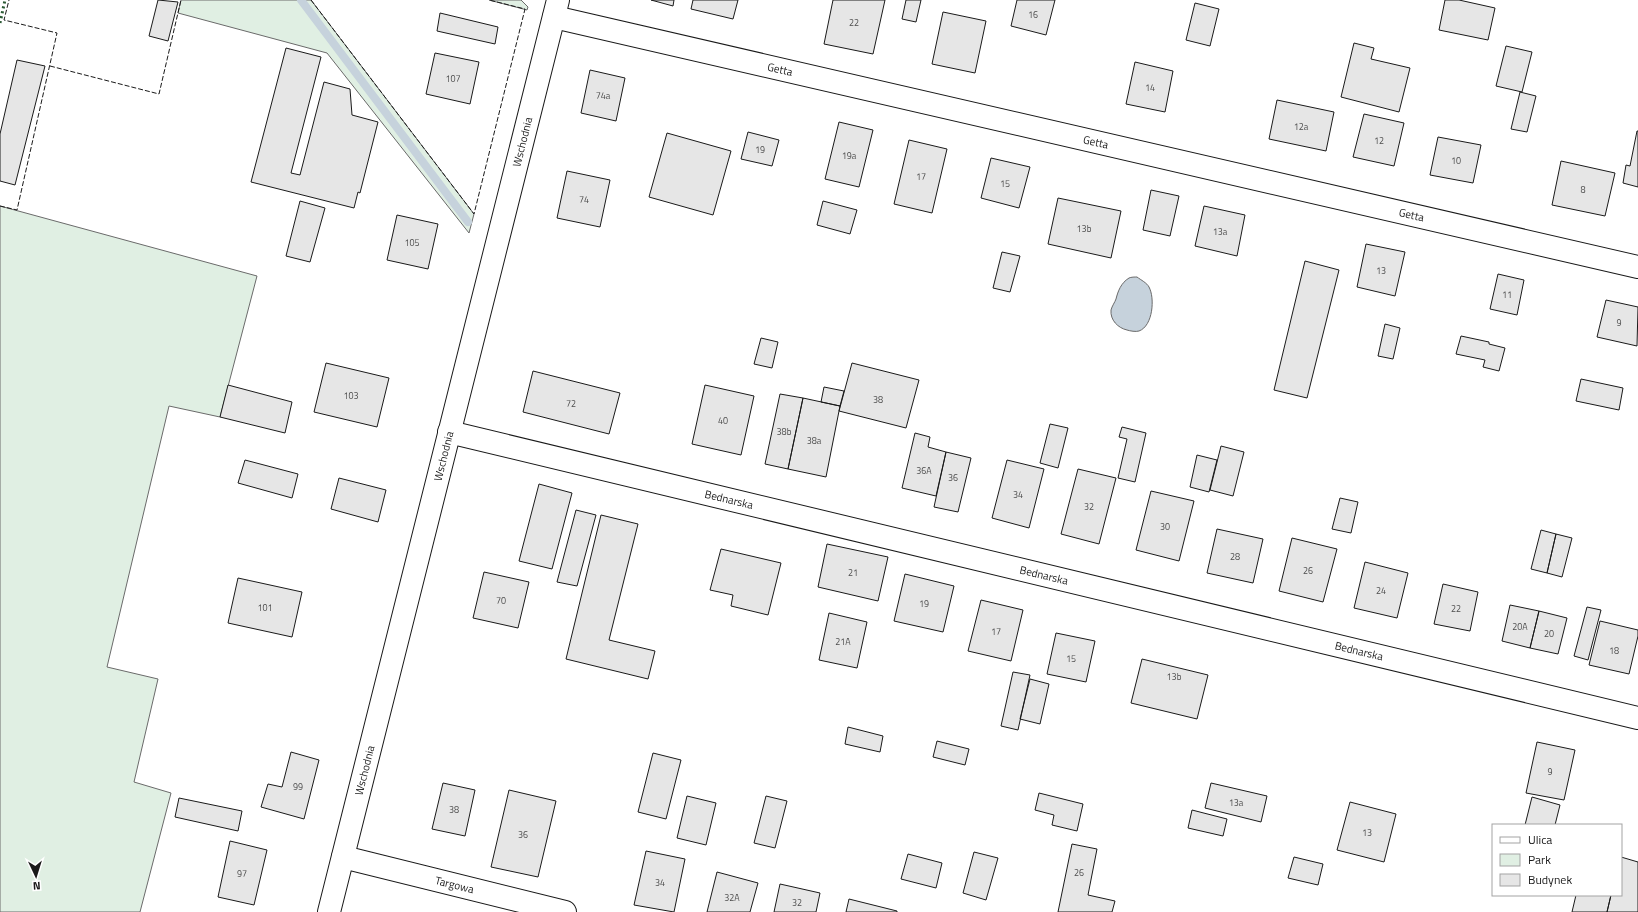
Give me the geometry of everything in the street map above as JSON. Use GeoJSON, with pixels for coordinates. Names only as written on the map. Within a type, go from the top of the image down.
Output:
{"type":"FeatureCollection","features":[{"type":"Feature","properties":{"kind":"street","name":"Getta"},"geometry":{"type":"LineString","coordinates":[[556,4],[1638,267]]}},
{"type":"Feature","properties":{"kind":"street","name":"Wschodnia"},"geometry":{"type":"LineString","coordinates":[[329,912],[556,4]]}},
{"type":"Feature","properties":{"kind":"street","name":"Bednarska"},"geometry":{"type":"LineString","coordinates":[[449,432],[1638,718]]}},
{"type":"Feature","properties":{"kind":"street","name":"Targowa"},"geometry":{"type":"LineString","coordinates":[[343,857],[566,912]]}},
{"type":"Feature","properties":{"kind":"green space"},"geometry":{"type":"Polygon","coordinates":[[[181,0],[311,0],[474,214],[469,233],[327,53],[178,13],[181,0]]]}},
{"type":"Feature","properties":{"kind":"green space"},"geometry":{"type":"Polygon","coordinates":[[[489,0],[521,0],[528,7],[527,10],[489,0]]]}},
{"type":"Feature","properties":{"kind":"green space"},"geometry":{"type":"Polygon","coordinates":[[[0,206],[257,276],[220,417],[169,406],[107,667],[158,679],[134,782],[171,793],[140,912],[0,912],[0,206]]]}},
{"type":"Feature","properties":{"kind":"shaded area"},"geometry":{"type":"Polygon","coordinates":[[[1137,277],[1149,287],[1152,298],[1152,311],[1144,328],[1139,331],[1130,331],[1124,329],[1113,320],[1111,310],[1122,285],[1129,278],[1137,277]]]}},
{"type":"Feature","properties":{"kind":"building"},"geometry":{"type":"Polygon","coordinates":[[[158,0],[178,2],[168,41],[149,36],[158,0]]]}},
{"type":"Feature","properties":{"kind":"building"},"geometry":{"type":"Polygon","coordinates":[[[651,0],[674,0],[673,6],[651,0]]]}},
{"type":"Feature","properties":{"kind":"building"},"geometry":{"type":"Polygon","coordinates":[[[693,0],[738,0],[733,19],[691,9],[693,0]]]}},
{"type":"Feature","properties":{"kind":"building"},"geometry":{"type":"Polygon","coordinates":[[[833,0],[885,0],[873,54],[824,44],[833,0]]]}},
{"type":"Feature","properties":{"kind":"building"},"geometry":{"type":"Polygon","coordinates":[[[906,0],[921,0],[916,22],[902,19],[906,0]]]}},
{"type":"Feature","properties":{"kind":"building"},"geometry":{"type":"Polygon","coordinates":[[[1017,0],[1055,0],[1046,35],[1011,26],[1017,0]]]}},
{"type":"Feature","properties":{"kind":"building"},"geometry":{"type":"Polygon","coordinates":[[[1445,0],[1459,0],[1495,8],[1488,40],[1439,30],[1445,0]]]}},
{"type":"Feature","properties":{"kind":"building"},"geometry":{"type":"Polygon","coordinates":[[[1195,3],[1219,9],[1210,46],[1186,40],[1195,3]]]}},
{"type":"Feature","properties":{"kind":"building"},"geometry":{"type":"Polygon","coordinates":[[[943,12],[986,21],[975,73],[932,64],[943,12]]]}},
{"type":"Feature","properties":{"kind":"building"},"geometry":{"type":"Polygon","coordinates":[[[440,13],[498,27],[495,44],[437,31],[440,13]]]}},
{"type":"Feature","properties":{"kind":"building"},"geometry":{"type":"Polygon","coordinates":[[[1354,43],[1374,48],[1371,59],[1410,68],[1399,112],[1341,97],[1354,43]]]}},
{"type":"Feature","properties":{"kind":"building"},"geometry":{"type":"Polygon","coordinates":[[[1506,46],[1532,52],[1522,92],[1496,86],[1506,46]]]}},
{"type":"Feature","properties":{"kind":"building"},"geometry":{"type":"Polygon","coordinates":[[[286,48],[321,57],[291,173],[300,175],[324,82],[350,89],[352,115],[378,122],[360,193],[358,192],[354,208],[251,182],[286,48]]]}},
{"type":"Feature","properties":{"kind":"building"},"geometry":{"type":"Polygon","coordinates":[[[435,53],[479,62],[470,104],[426,94],[435,53]]]}},
{"type":"Feature","properties":{"kind":"building"},"geometry":{"type":"Polygon","coordinates":[[[17,60],[45,66],[15,185],[0,181],[0,134],[17,60]]]}},
{"type":"Feature","properties":{"kind":"building"},"geometry":{"type":"Polygon","coordinates":[[[1135,62],[1173,71],[1165,112],[1126,104],[1135,62]]]}},
{"type":"Feature","properties":{"kind":"building"},"geometry":{"type":"Polygon","coordinates":[[[590,70],[625,78],[616,121],[581,113],[590,70]]]}},
{"type":"Feature","properties":{"kind":"building"},"geometry":{"type":"Polygon","coordinates":[[[1520,92],[1536,96],[1527,132],[1511,129],[1520,92]]]}},
{"type":"Feature","properties":{"kind":"building"},"geometry":{"type":"Polygon","coordinates":[[[1277,100],[1334,112],[1326,151],[1269,139],[1277,100]]]}},
{"type":"Feature","properties":{"kind":"building"},"geometry":{"type":"Polygon","coordinates":[[[1364,114],[1404,123],[1394,166],[1353,157],[1364,114]]]}},
{"type":"Feature","properties":{"kind":"building"},"geometry":{"type":"Polygon","coordinates":[[[839,122],[873,130],[859,187],[825,179],[839,122]]]}},
{"type":"Feature","properties":{"kind":"building"},"geometry":{"type":"Polygon","coordinates":[[[1637,131],[1638,187],[1623,183],[1626,165],[1630,166],[1637,131]]]}},
{"type":"Feature","properties":{"kind":"building"},"geometry":{"type":"Polygon","coordinates":[[[748,132],[779,140],[772,166],[741,159],[748,132]]]}},
{"type":"Feature","properties":{"kind":"building"},"geometry":{"type":"Polygon","coordinates":[[[667,133],[731,151],[713,215],[649,197],[667,133]]]}},
{"type":"Feature","properties":{"kind":"building"},"geometry":{"type":"Polygon","coordinates":[[[1438,137],[1481,145],[1473,183],[1430,175],[1438,137]]]}},
{"type":"Feature","properties":{"kind":"building"},"geometry":{"type":"Polygon","coordinates":[[[909,140],[947,149],[932,213],[894,204],[909,140]]]}},
{"type":"Feature","properties":{"kind":"building"},"geometry":{"type":"Polygon","coordinates":[[[991,158],[1030,167],[1019,208],[981,198],[991,158]]]}},
{"type":"Feature","properties":{"kind":"building"},"geometry":{"type":"Polygon","coordinates":[[[1561,161],[1615,173],[1605,216],[1552,205],[1561,161]]]}},
{"type":"Feature","properties":{"kind":"building"},"geometry":{"type":"Polygon","coordinates":[[[567,171],[610,180],[600,227],[557,218],[567,171]]]}},
{"type":"Feature","properties":{"kind":"building"},"geometry":{"type":"Polygon","coordinates":[[[1151,190],[1179,196],[1170,236],[1143,230],[1151,190]]]}},
{"type":"Feature","properties":{"kind":"building"},"geometry":{"type":"Polygon","coordinates":[[[1058,198],[1121,211],[1111,258],[1048,244],[1058,198]]]}},
{"type":"Feature","properties":{"kind":"building"},"geometry":{"type":"Polygon","coordinates":[[[300,201],[325,208],[310,262],[286,256],[300,201]]]}},
{"type":"Feature","properties":{"kind":"building"},"geometry":{"type":"Polygon","coordinates":[[[823,201],[857,210],[850,234],[817,225],[823,201]]]}},
{"type":"Feature","properties":{"kind":"building"},"geometry":{"type":"Polygon","coordinates":[[[1204,206],[1245,215],[1237,256],[1195,246],[1204,206]]]}},
{"type":"Feature","properties":{"kind":"building"},"geometry":{"type":"Polygon","coordinates":[[[397,215],[438,224],[428,269],[387,260],[397,215]]]}},
{"type":"Feature","properties":{"kind":"building"},"geometry":{"type":"Polygon","coordinates":[[[1366,244],[1405,252],[1395,296],[1357,287],[1366,244]]]}},
{"type":"Feature","properties":{"kind":"building"},"geometry":{"type":"Polygon","coordinates":[[[1002,252],[1020,256],[1010,292],[993,288],[1002,252]]]}},
{"type":"Feature","properties":{"kind":"building"},"geometry":{"type":"Polygon","coordinates":[[[1305,261],[1339,270],[1307,398],[1274,390],[1305,261]]]}},
{"type":"Feature","properties":{"kind":"building"},"geometry":{"type":"Polygon","coordinates":[[[1498,274],[1524,280],[1517,315],[1490,309],[1498,274]]]}},
{"type":"Feature","properties":{"kind":"building"},"geometry":{"type":"Polygon","coordinates":[[[1606,300],[1638,307],[1637,346],[1597,337],[1606,300]]]}},
{"type":"Feature","properties":{"kind":"building"},"geometry":{"type":"Polygon","coordinates":[[[1385,324],[1400,328],[1393,359],[1378,356],[1385,324]]]}},
{"type":"Feature","properties":{"kind":"building"},"geometry":{"type":"Polygon","coordinates":[[[1461,336],[1489,342],[1489,344],[1505,348],[1499,371],[1483,367],[1485,360],[1456,354],[1461,336]]]}},
{"type":"Feature","properties":{"kind":"building"},"geometry":{"type":"Polygon","coordinates":[[[761,338],[778,342],[772,368],[754,364],[761,338]]]}},
{"type":"Feature","properties":{"kind":"building"},"geometry":{"type":"Polygon","coordinates":[[[326,363],[389,378],[377,427],[314,412],[326,363]]]}},
{"type":"Feature","properties":{"kind":"building"},"geometry":{"type":"Polygon","coordinates":[[[852,363],[919,380],[906,428],[839,411],[852,363]]]}},
{"type":"Feature","properties":{"kind":"building"},"geometry":{"type":"Polygon","coordinates":[[[533,371],[620,393],[609,434],[523,412],[533,371]]]}},
{"type":"Feature","properties":{"kind":"building"},"geometry":{"type":"Polygon","coordinates":[[[1581,379],[1623,388],[1619,410],[1576,401],[1581,379]]]}},
{"type":"Feature","properties":{"kind":"building"},"geometry":{"type":"Polygon","coordinates":[[[228,385],[292,402],[285,433],[220,417],[228,385]]]}},
{"type":"Feature","properties":{"kind":"building"},"geometry":{"type":"Polygon","coordinates":[[[705,385],[754,396],[741,455],[692,444],[705,385]]]}},
{"type":"Feature","properties":{"kind":"building"},"geometry":{"type":"Polygon","coordinates":[[[824,387],[844,391],[840,406],[821,402],[824,387]]]}},
{"type":"Feature","properties":{"kind":"building"},"geometry":{"type":"Polygon","coordinates":[[[780,394],[803,398],[788,469],[765,464],[780,394]]]}},
{"type":"Feature","properties":{"kind":"building"},"geometry":{"type":"Polygon","coordinates":[[[803,398],[840,406],[826,477],[788,469],[803,398]]]}},
{"type":"Feature","properties":{"kind":"building"},"geometry":{"type":"Polygon","coordinates":[[[1050,424],[1068,428],[1058,468],[1040,463],[1050,424]]]}},
{"type":"Feature","properties":{"kind":"building"},"geometry":{"type":"Polygon","coordinates":[[[1122,427],[1146,433],[1135,482],[1118,478],[1127,439],[1119,437],[1122,427]]]}},
{"type":"Feature","properties":{"kind":"building"},"geometry":{"type":"Polygon","coordinates":[[[915,433],[930,437],[928,447],[946,452],[936,496],[902,488],[915,433]]]}},
{"type":"Feature","properties":{"kind":"building"},"geometry":{"type":"Polygon","coordinates":[[[1221,446],[1244,452],[1233,496],[1210,490],[1221,446]]]}},
{"type":"Feature","properties":{"kind":"building"},"geometry":{"type":"Polygon","coordinates":[[[946,452],[971,458],[958,512],[934,507],[946,452]]]}},
{"type":"Feature","properties":{"kind":"building"},"geometry":{"type":"Polygon","coordinates":[[[1197,455],[1217,460],[1209,492],[1190,487],[1197,455]]]}},
{"type":"Feature","properties":{"kind":"building"},"geometry":{"type":"Polygon","coordinates":[[[245,460],[298,474],[292,498],[238,483],[245,460]]]}},
{"type":"Feature","properties":{"kind":"building"},"geometry":{"type":"Polygon","coordinates":[[[1007,460],[1044,469],[1029,528],[992,518],[1007,460]]]}},
{"type":"Feature","properties":{"kind":"building"},"geometry":{"type":"Polygon","coordinates":[[[1078,469],[1116,478],[1099,544],[1061,534],[1078,469]]]}},
{"type":"Feature","properties":{"kind":"building"},"geometry":{"type":"Polygon","coordinates":[[[339,478],[386,490],[378,522],[331,509],[339,478]]]}},
{"type":"Feature","properties":{"kind":"building"},"geometry":{"type":"Polygon","coordinates":[[[539,484],[572,493],[552,569],[519,561],[539,484]]]}},
{"type":"Feature","properties":{"kind":"building"},"geometry":{"type":"Polygon","coordinates":[[[1151,491],[1194,501],[1179,561],[1136,550],[1151,491]]]}},
{"type":"Feature","properties":{"kind":"building"},"geometry":{"type":"Polygon","coordinates":[[[1340,498],[1358,502],[1351,533],[1332,529],[1340,498]]]}},
{"type":"Feature","properties":{"kind":"building"},"geometry":{"type":"Polygon","coordinates":[[[576,510],[596,515],[577,586],[557,582],[576,510]]]}},
{"type":"Feature","properties":{"kind":"building"},"geometry":{"type":"Polygon","coordinates":[[[601,515],[638,524],[609,640],[655,651],[648,679],[566,659],[601,515]]]}},
{"type":"Feature","properties":{"kind":"building"},"geometry":{"type":"Polygon","coordinates":[[[1217,529],[1263,539],[1253,583],[1207,573],[1217,529]]]}},
{"type":"Feature","properties":{"kind":"building"},"geometry":{"type":"Polygon","coordinates":[[[1541,530],[1556,534],[1547,573],[1531,569],[1541,530]]]}},
{"type":"Feature","properties":{"kind":"building"},"geometry":{"type":"Polygon","coordinates":[[[1556,534],[1572,538],[1562,577],[1547,573],[1556,534]]]}},
{"type":"Feature","properties":{"kind":"building"},"geometry":{"type":"Polygon","coordinates":[[[1292,538],[1337,549],[1323,602],[1279,591],[1292,538]]]}},
{"type":"Feature","properties":{"kind":"building"},"geometry":{"type":"Polygon","coordinates":[[[827,544],[888,557],[878,601],[818,587],[827,544]]]}},
{"type":"Feature","properties":{"kind":"building"},"geometry":{"type":"Polygon","coordinates":[[[721,549],[781,563],[768,615],[731,606],[733,595],[710,590],[721,549]]]}},
{"type":"Feature","properties":{"kind":"building"},"geometry":{"type":"Polygon","coordinates":[[[1365,562],[1408,573],[1397,618],[1354,608],[1365,562]]]}},
{"type":"Feature","properties":{"kind":"building"},"geometry":{"type":"Polygon","coordinates":[[[484,572],[529,582],[518,628],[473,618],[484,572]]]}},
{"type":"Feature","properties":{"kind":"building"},"geometry":{"type":"Polygon","coordinates":[[[905,574],[954,586],[943,632],[894,621],[905,574]]]}},
{"type":"Feature","properties":{"kind":"building"},"geometry":{"type":"Polygon","coordinates":[[[238,578],[302,592],[292,637],[228,623],[238,578]]]}},
{"type":"Feature","properties":{"kind":"building"},"geometry":{"type":"Polygon","coordinates":[[[1443,584],[1478,592],[1470,631],[1434,624],[1443,584]]]}},
{"type":"Feature","properties":{"kind":"building"},"geometry":{"type":"Polygon","coordinates":[[[981,600],[1023,610],[1011,661],[968,651],[981,600]]]}},
{"type":"Feature","properties":{"kind":"building"},"geometry":{"type":"Polygon","coordinates":[[[1510,605],[1539,611],[1530,648],[1502,641],[1510,605]]]}},
{"type":"Feature","properties":{"kind":"building"},"geometry":{"type":"Polygon","coordinates":[[[1587,607],[1601,610],[1588,660],[1574,656],[1587,607]]]}},
{"type":"Feature","properties":{"kind":"building"},"geometry":{"type":"Polygon","coordinates":[[[1539,611],[1567,618],[1558,654],[1530,648],[1539,611]]]}},
{"type":"Feature","properties":{"kind":"building"},"geometry":{"type":"Polygon","coordinates":[[[829,613],[867,622],[857,668],[819,660],[829,613]]]}},
{"type":"Feature","properties":{"kind":"building"},"geometry":{"type":"Polygon","coordinates":[[[1600,621],[1638,630],[1638,636],[1629,674],[1589,665],[1600,621]]]}},
{"type":"Feature","properties":{"kind":"building"},"geometry":{"type":"Polygon","coordinates":[[[1056,633],[1095,641],[1086,682],[1047,674],[1056,633]]]}},
{"type":"Feature","properties":{"kind":"building"},"geometry":{"type":"Polygon","coordinates":[[[1142,659],[1208,675],[1197,719],[1131,703],[1142,659]]]}},
{"type":"Feature","properties":{"kind":"building"},"geometry":{"type":"Polygon","coordinates":[[[1013,672],[1030,675],[1018,730],[1001,726],[1013,672]]]}},
{"type":"Feature","properties":{"kind":"building"},"geometry":{"type":"Polygon","coordinates":[[[1030,679],[1049,684],[1040,724],[1020,719],[1030,679]]]}},
{"type":"Feature","properties":{"kind":"building"},"geometry":{"type":"Polygon","coordinates":[[[848,727],[883,736],[880,752],[845,744],[848,727]]]}},
{"type":"Feature","properties":{"kind":"building"},"geometry":{"type":"Polygon","coordinates":[[[937,741],[969,749],[965,765],[933,757],[937,741]]]}},
{"type":"Feature","properties":{"kind":"building"},"geometry":{"type":"Polygon","coordinates":[[[1537,742],[1575,750],[1564,800],[1526,793],[1537,742]]]}},
{"type":"Feature","properties":{"kind":"building"},"geometry":{"type":"Polygon","coordinates":[[[291,752],[319,760],[304,819],[261,807],[268,784],[282,787],[291,752]]]}},
{"type":"Feature","properties":{"kind":"building"},"geometry":{"type":"Polygon","coordinates":[[[653,753],[681,760],[666,819],[638,812],[653,753]]]}},
{"type":"Feature","properties":{"kind":"building"},"geometry":{"type":"Polygon","coordinates":[[[443,783],[475,790],[465,836],[432,829],[443,783]]]}},
{"type":"Feature","properties":{"kind":"building"},"geometry":{"type":"Polygon","coordinates":[[[1211,783],[1267,796],[1261,822],[1205,808],[1211,783]]]}},
{"type":"Feature","properties":{"kind":"building"},"geometry":{"type":"Polygon","coordinates":[[[509,790],[556,801],[538,877],[491,867],[509,790]]]}},
{"type":"Feature","properties":{"kind":"building"},"geometry":{"type":"Polygon","coordinates":[[[1039,793],[1083,804],[1077,831],[1052,825],[1054,815],[1035,810],[1039,793]]]}},
{"type":"Feature","properties":{"kind":"building"},"geometry":{"type":"Polygon","coordinates":[[[687,796],[716,803],[706,845],[677,838],[687,796]]]}},
{"type":"Feature","properties":{"kind":"building"},"geometry":{"type":"Polygon","coordinates":[[[766,796],[787,801],[775,848],[754,843],[766,796]]]}},
{"type":"Feature","properties":{"kind":"building"},"geometry":{"type":"Polygon","coordinates":[[[1532,797],[1560,805],[1555,824],[1525,824],[1532,797]]]}},
{"type":"Feature","properties":{"kind":"building"},"geometry":{"type":"Polygon","coordinates":[[[179,798],[242,811],[238,831],[175,817],[179,798]]]}},
{"type":"Feature","properties":{"kind":"building"},"geometry":{"type":"Polygon","coordinates":[[[1350,802],[1396,814],[1384,862],[1337,850],[1350,802]]]}},
{"type":"Feature","properties":{"kind":"building"},"geometry":{"type":"Polygon","coordinates":[[[1192,810],[1227,819],[1223,836],[1188,828],[1192,810]]]}},
{"type":"Feature","properties":{"kind":"building"},"geometry":{"type":"Polygon","coordinates":[[[230,841],[267,850],[254,905],[218,897],[230,841]]]}},
{"type":"Feature","properties":{"kind":"building"},"geometry":{"type":"Polygon","coordinates":[[[1072,844],[1097,849],[1088,895],[1115,901],[1112,912],[1058,912],[1072,844]]]}},
{"type":"Feature","properties":{"kind":"building"},"geometry":{"type":"Polygon","coordinates":[[[646,851],[685,859],[674,912],[634,905],[646,851]]]}},
{"type":"Feature","properties":{"kind":"building"},"geometry":{"type":"Polygon","coordinates":[[[974,852],[998,858],[986,900],[963,893],[974,852]]]}},
{"type":"Feature","properties":{"kind":"building"},"geometry":{"type":"Polygon","coordinates":[[[908,854],[942,863],[936,888],[901,879],[908,854]]]}},
{"type":"Feature","properties":{"kind":"building"},"geometry":{"type":"Polygon","coordinates":[[[1294,857],[1323,864],[1318,885],[1288,878],[1294,857]]]}},
{"type":"Feature","properties":{"kind":"building"},"geometry":{"type":"Polygon","coordinates":[[[1622,857],[1638,862],[1638,912],[1607,912],[1611,896],[1622,896],[1622,857]]]}},
{"type":"Feature","properties":{"kind":"building"},"geometry":{"type":"Polygon","coordinates":[[[717,872],[758,883],[750,912],[707,912],[717,872]]]}},
{"type":"Feature","properties":{"kind":"building"},"geometry":{"type":"Polygon","coordinates":[[[780,884],[820,893],[816,912],[774,912],[780,884]]]}},
{"type":"Feature","properties":{"kind":"building"},"geometry":{"type":"Polygon","coordinates":[[[1576,896],[1611,896],[1607,912],[1572,912],[1576,896]]]}},
{"type":"Feature","properties":{"kind":"building"},"geometry":{"type":"Polygon","coordinates":[[[849,899],[897,911],[897,912],[846,912],[849,899]]]}},
{"type":"Feature","properties":{"kind":"waterway"},"geometry":{"type":"LineString","coordinates":[[301,0],[468,222]]}},
{"type":"Feature","properties":{"kind":"hedge"},"geometry":{"type":"LineString","coordinates":[[0,23],[5,0]]}},
{"type":"Feature","properties":{"kind":"fence"},"geometry":{"type":"LineString","coordinates":[[0,206],[17,210],[57,33],[4,20],[9,0]]}},
{"type":"Feature","properties":{"kind":"fence"},"geometry":{"type":"LineString","coordinates":[[50,66],[159,94],[181,0]]}},
{"type":"Feature","properties":{"kind":"fence"},"geometry":{"type":"LineString","coordinates":[[311,0],[474,214],[525,9],[489,0]]}}]}
